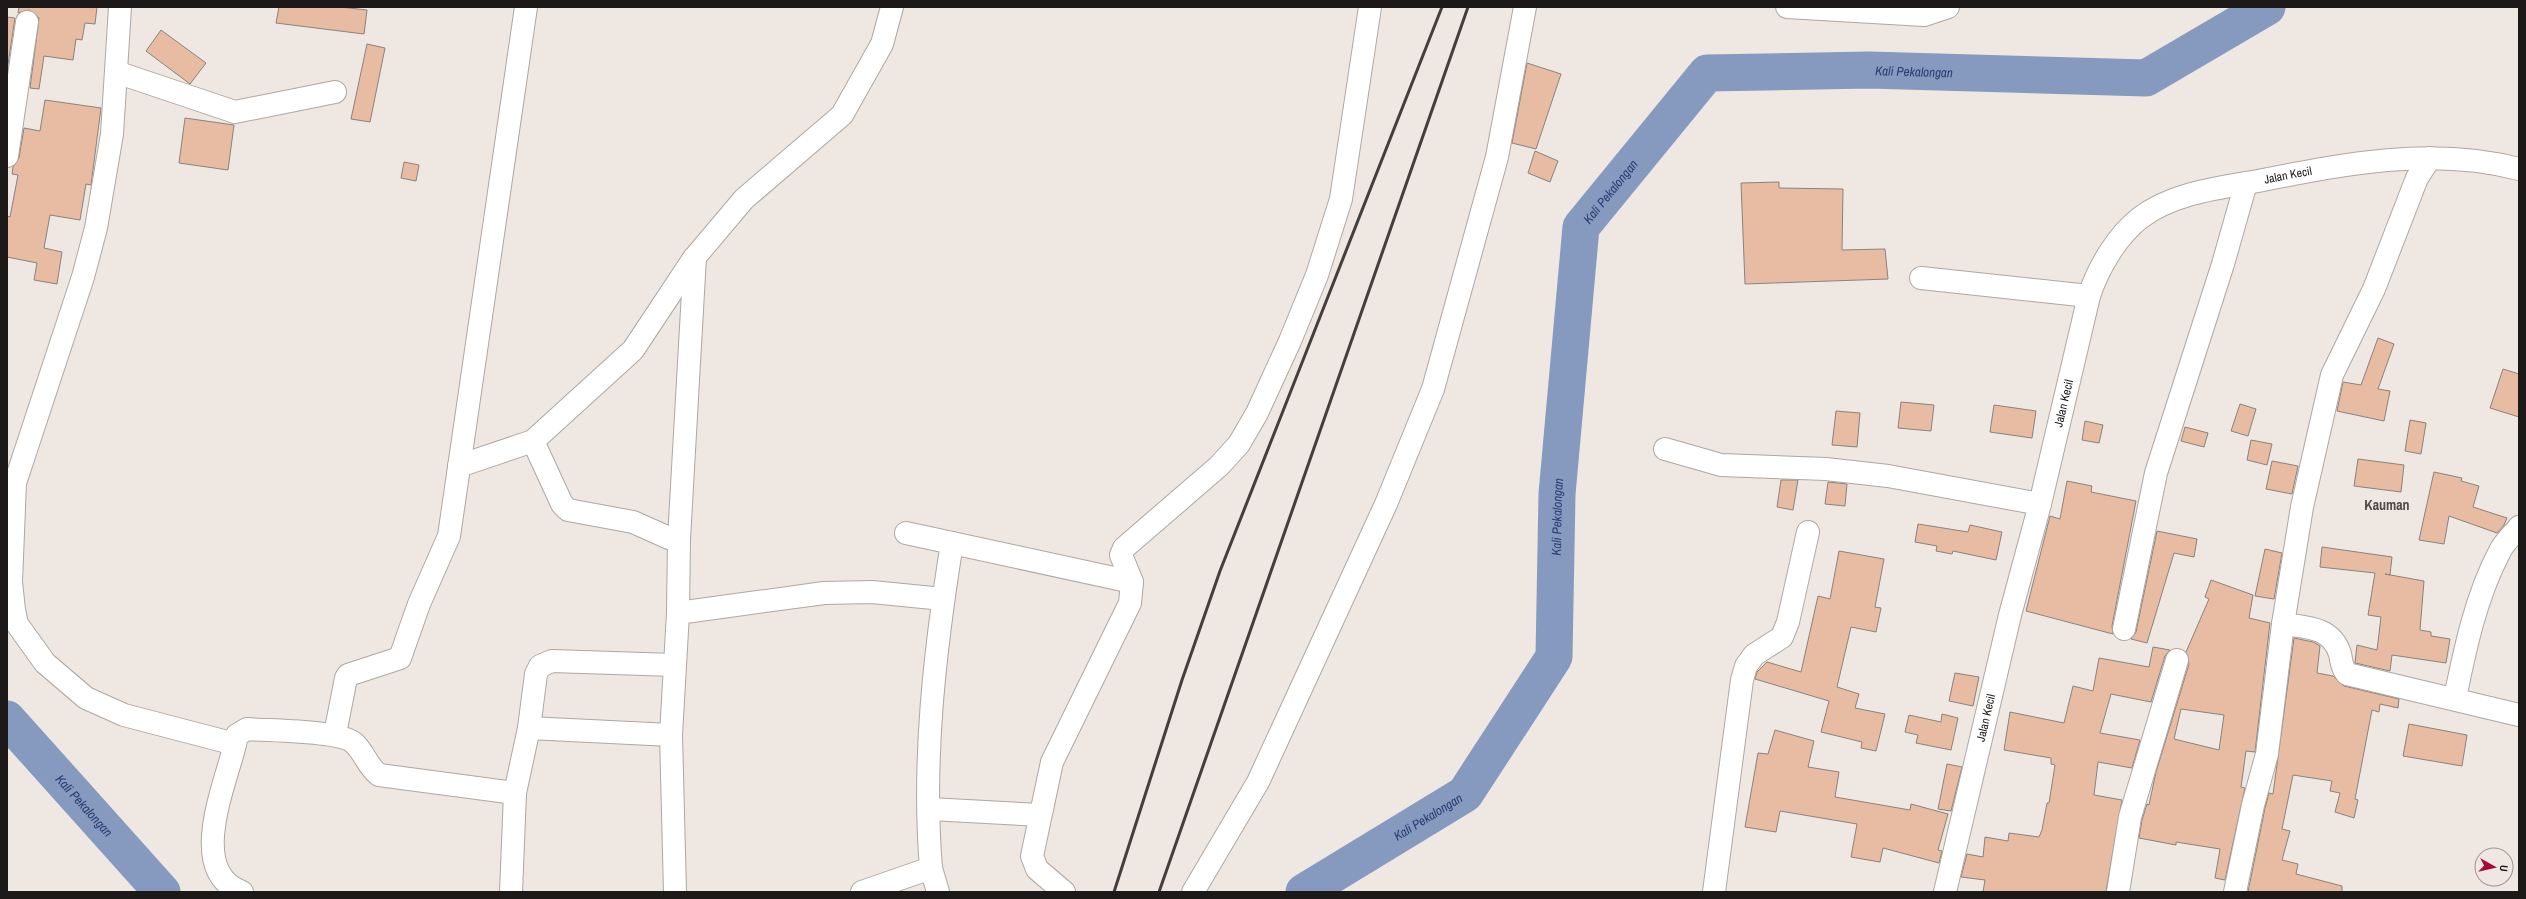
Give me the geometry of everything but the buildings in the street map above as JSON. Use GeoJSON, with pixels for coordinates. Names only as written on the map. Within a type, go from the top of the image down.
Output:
{"type":"FeatureCollection","features":[{"type":"Feature","properties":{"kind":"street"},"geometry":{"type":"LineString","coordinates":[[120,7],[112,134],[96,228],[83,277],[11,482],[11,582],[14,610],[17,624],[45,663],[86,698],[124,715],[235,744]]}},
{"type":"Feature","properties":{"kind":"street"},"geometry":{"type":"LineString","coordinates":[[335,734],[348,675],[395,661],[403,652],[419,604],[449,536],[526,7]]}},
{"type":"Feature","properties":{"kind":"street"},"geometry":{"type":"LineString","coordinates":[[459,466],[533,441],[633,350],[695,257],[744,199],[842,115],[882,44],[892,7]]}},
{"type":"Feature","properties":{"kind":"street"},"geometry":{"type":"LineString","coordinates":[[1064,892],[1037,869],[1033,862],[1032,856],[1039,815],[1052,762],[1130,602],[1132,582],[1121,555],[1124,548],[1219,466],[1239,444],[1257,413],[1293,333],[1317,274],[1341,199],[1370,7]]}},
{"type":"Feature","properties":{"kind":"street"},"geometry":{"type":"LineString","coordinates":[[1193,892],[1258,782],[1386,504],[1433,389],[1497,157],[1524,7]]}},
{"type":"Feature","properties":{"kind":"street"},"geometry":{"type":"LineString","coordinates":[[1787,7],[1924,16],[1948,7]]}},
{"type":"Feature","properties":{"kind":"street"},"geometry":{"type":"LineString","coordinates":[[7,155],[27,22]]}},
{"type":"Feature","properties":{"kind":"street"},"geometry":{"type":"LineString","coordinates":[[116,72],[235,112],[335,92]]}},
{"type":"Feature","properties":{"kind":"street"},"geometry":{"type":"LineString","coordinates":[[2235,892],[2250,816],[2267,754],[2283,624],[2302,507],[2332,375],[2374,289],[2417,178],[2430,158]]}},
{"type":"Feature","properties":{"kind":"street","name":"Jalan Kecil"},"geometry":{"type":"LineString","coordinates":[[1945,892],[2010,615],[2040,504],[2089,296],[2094,279],[2108,257],[2139,218],[2170,200],[2246,183],[2353,162],[2430,158],[2490,161],[2519,169]]}},
{"type":"Feature","properties":{"kind":"street"},"geometry":{"type":"LineString","coordinates":[[2124,629],[2156,473],[2223,264],[2246,183]]}},
{"type":"Feature","properties":{"kind":"street"},"geometry":{"type":"LineString","coordinates":[[674,892],[671,735],[678,613],[679,539],[695,257]]}},
{"type":"Feature","properties":{"kind":"street"},"geometry":{"type":"LineString","coordinates":[[1921,278],[2089,296]]}},
{"type":"Feature","properties":{"kind":"street"},"geometry":{"type":"LineString","coordinates":[[533,441],[562,504],[568,510],[633,522],[669,538],[679,539]]}},
{"type":"Feature","properties":{"kind":"street"},"geometry":{"type":"LineString","coordinates":[[1665,450],[1721,464],[1826,469],[1873,474],[2040,504]]}},
{"type":"Feature","properties":{"kind":"street"},"geometry":{"type":"LineString","coordinates":[[2455,698],[2469,632],[2491,571],[2500,550],[2519,527]]}},
{"type":"Feature","properties":{"kind":"street"},"geometry":{"type":"LineString","coordinates":[[1714,892],[1742,680],[1746,666],[1754,655],[1782,637],[1788,622],[1808,532]]}},
{"type":"Feature","properties":{"kind":"street"},"geometry":{"type":"LineString","coordinates":[[906,533],[1132,582]]}},
{"type":"Feature","properties":{"kind":"street"},"geometry":{"type":"LineString","coordinates":[[938,892],[931,868],[930,740],[943,599],[952,542]]}},
{"type":"Feature","properties":{"kind":"street"},"geometry":{"type":"LineString","coordinates":[[678,613],[824,593],[872,592],[943,599]]}},
{"type":"Feature","properties":{"kind":"street"},"geometry":{"type":"LineString","coordinates":[[2283,624],[2318,629],[2334,639],[2340,654],[2343,669],[2347,674],[2455,698],[2519,715]]}},
{"type":"Feature","properties":{"kind":"street"},"geometry":{"type":"LineString","coordinates":[[2118,892],[2130,817],[2177,660]]}},
{"type":"Feature","properties":{"kind":"street"},"geometry":{"type":"LineString","coordinates":[[511,892],[515,793],[529,728],[536,674],[545,663],[674,665]]}},
{"type":"Feature","properties":{"kind":"street"},"geometry":{"type":"LineString","coordinates":[[529,728],[671,735]]}},
{"type":"Feature","properties":{"kind":"street"},"geometry":{"type":"LineString","coordinates":[[242,892],[225,880],[219,871],[212,852],[212,830],[238,735],[247,730],[335,734],[356,744],[372,770],[380,775],[515,793]]}},
{"type":"Feature","properties":{"kind":"street"},"geometry":{"type":"LineString","coordinates":[[930,809],[1039,815]]}},
{"type":"Feature","properties":{"kind":"street"},"geometry":{"type":"LineString","coordinates":[[862,892],[931,868]]}},
{"type":"Feature","properties":{"kind":"waterway","name":"Kali Pekalongan"},"geometry":{"type":"LineString","coordinates":[[1304,892],[1465,794],[1554,657],[1557,494],[1581,227],[1707,73],[1869,70],[2146,78],[2267,7]]}},
{"type":"Feature","properties":{"kind":"waterway","name":"Kali Pekalongan"},"geometry":{"type":"LineString","coordinates":[[7,719],[162,892]]}},
{"type":"Feature","properties":{"kind":"railway"},"geometry":{"type":"LineString","coordinates":[[1114,892],[1182,680],[1220,571],[1442,7]]}},
{"type":"Feature","properties":{"kind":"railway"},"geometry":{"type":"LineString","coordinates":[[1159,892],[1468,7]]}},
{"type":"Feature","properties":{"kind":"district","name":"Kauman"},"geometry":{"type":"Point","coordinates":[2387,505]}}]}
